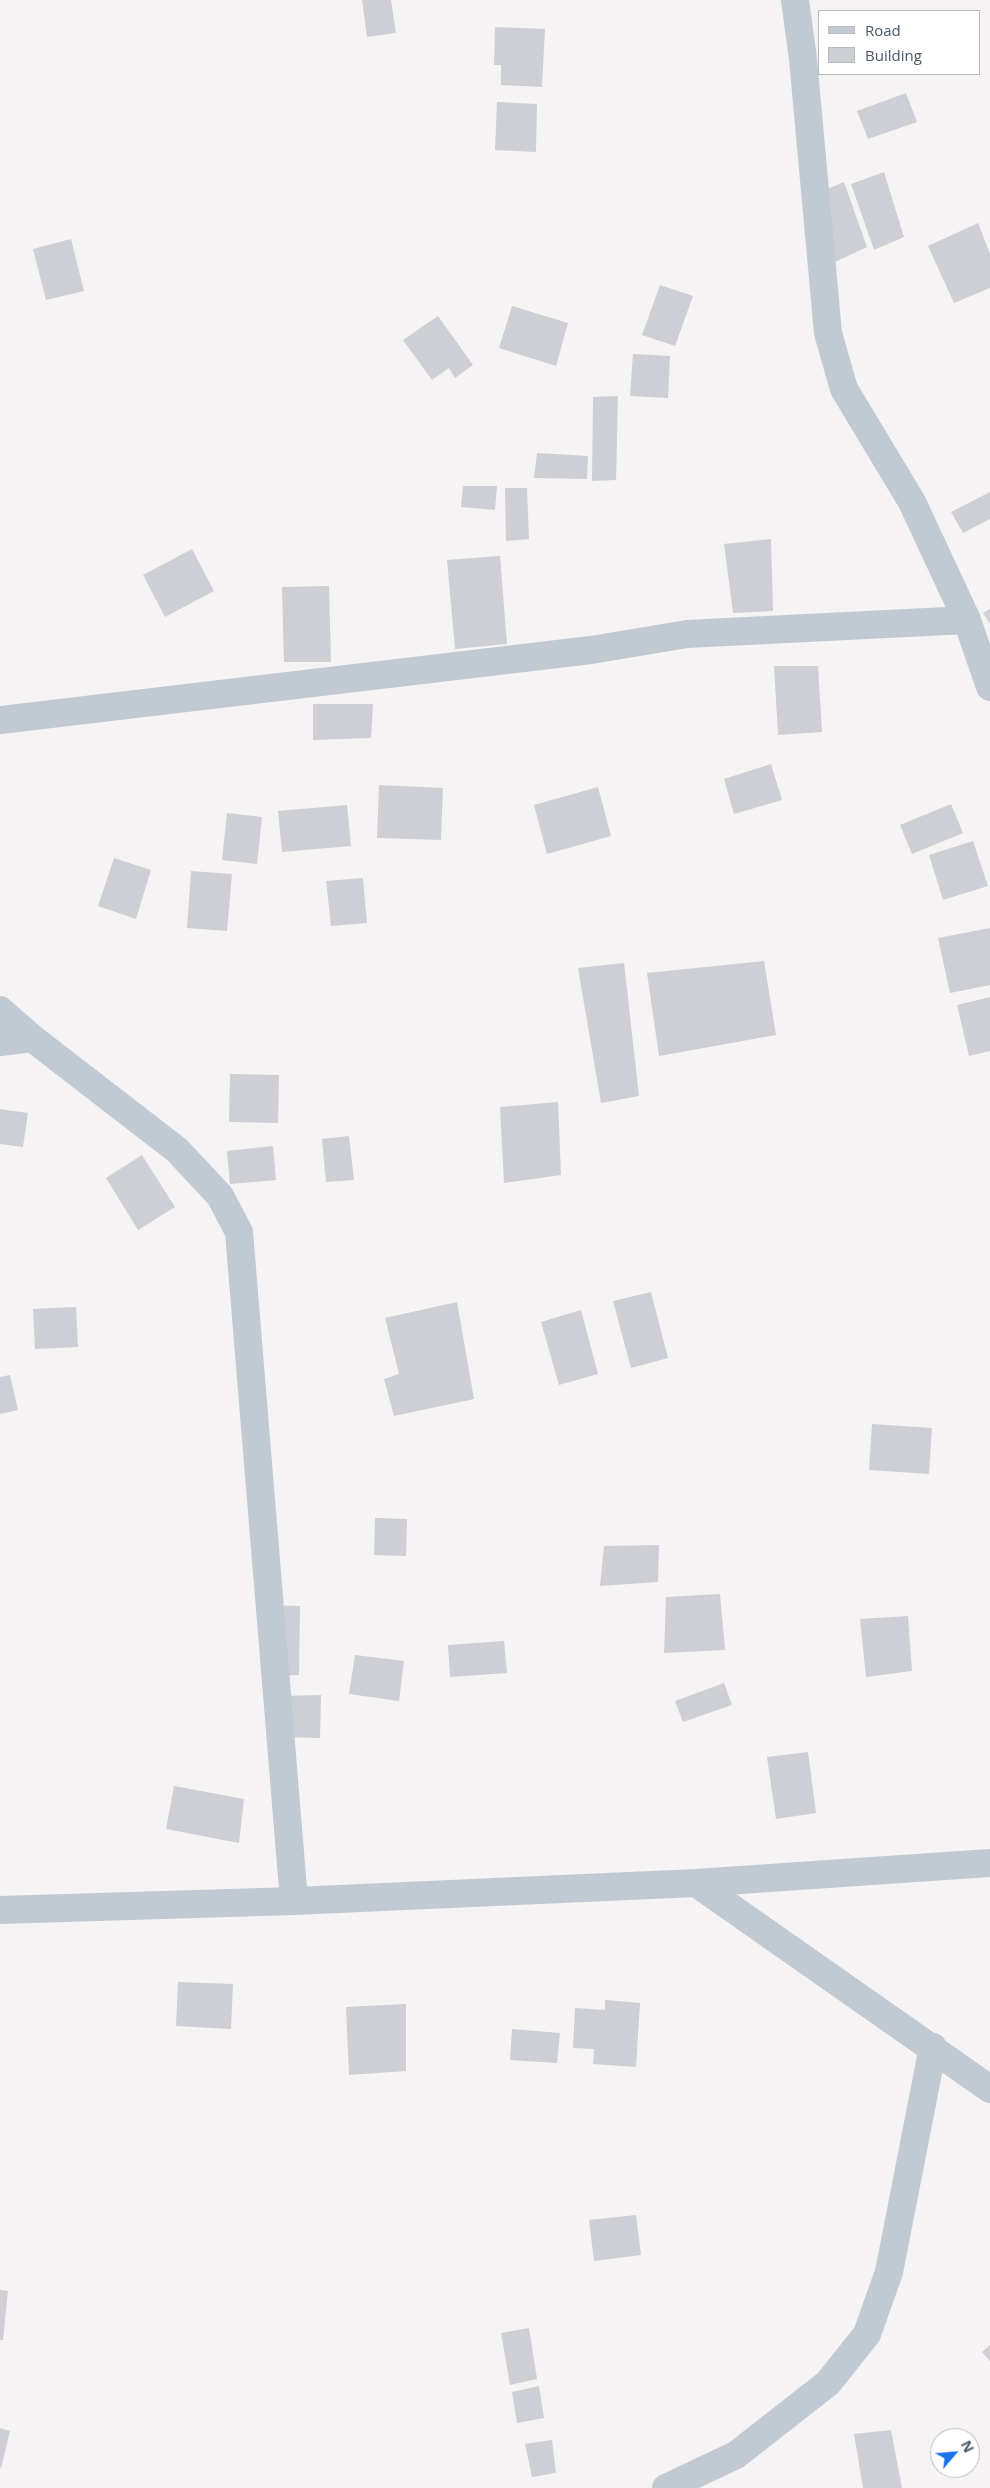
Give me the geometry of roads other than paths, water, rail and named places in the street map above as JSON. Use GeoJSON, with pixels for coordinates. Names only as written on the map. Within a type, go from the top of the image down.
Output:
{"type":"FeatureCollection","features":[{"type":"Feature","properties":{"kind":"street"},"geometry":{"type":"LineString","coordinates":[[794,0],[803,59],[828,333],[844,389],[912,502],[967,620],[990,687]]}},
{"type":"Feature","properties":{"kind":"street"},"geometry":{"type":"LineString","coordinates":[[0,720],[581,651],[687,634],[967,620]]}},
{"type":"Feature","properties":{"kind":"street"},"geometry":{"type":"LineString","coordinates":[[0,1010],[32,1038],[178,1150],[220,1196],[239,1232],[294,1901]]}},
{"type":"Feature","properties":{"kind":"street"},"geometry":{"type":"LineString","coordinates":[[0,1042],[32,1038]]}},
{"type":"Feature","properties":{"kind":"street"},"geometry":{"type":"LineString","coordinates":[[0,1910],[294,1901],[696,1883],[990,1863]]}},
{"type":"Feature","properties":{"kind":"street"},"geometry":{"type":"LineString","coordinates":[[696,1883],[933,2047],[990,2089]]}},
{"type":"Feature","properties":{"kind":"street"},"geometry":{"type":"LineString","coordinates":[[666,2488],[736,2455],[828,2383],[867,2334],[889,2272],[933,2047]]}}]}
